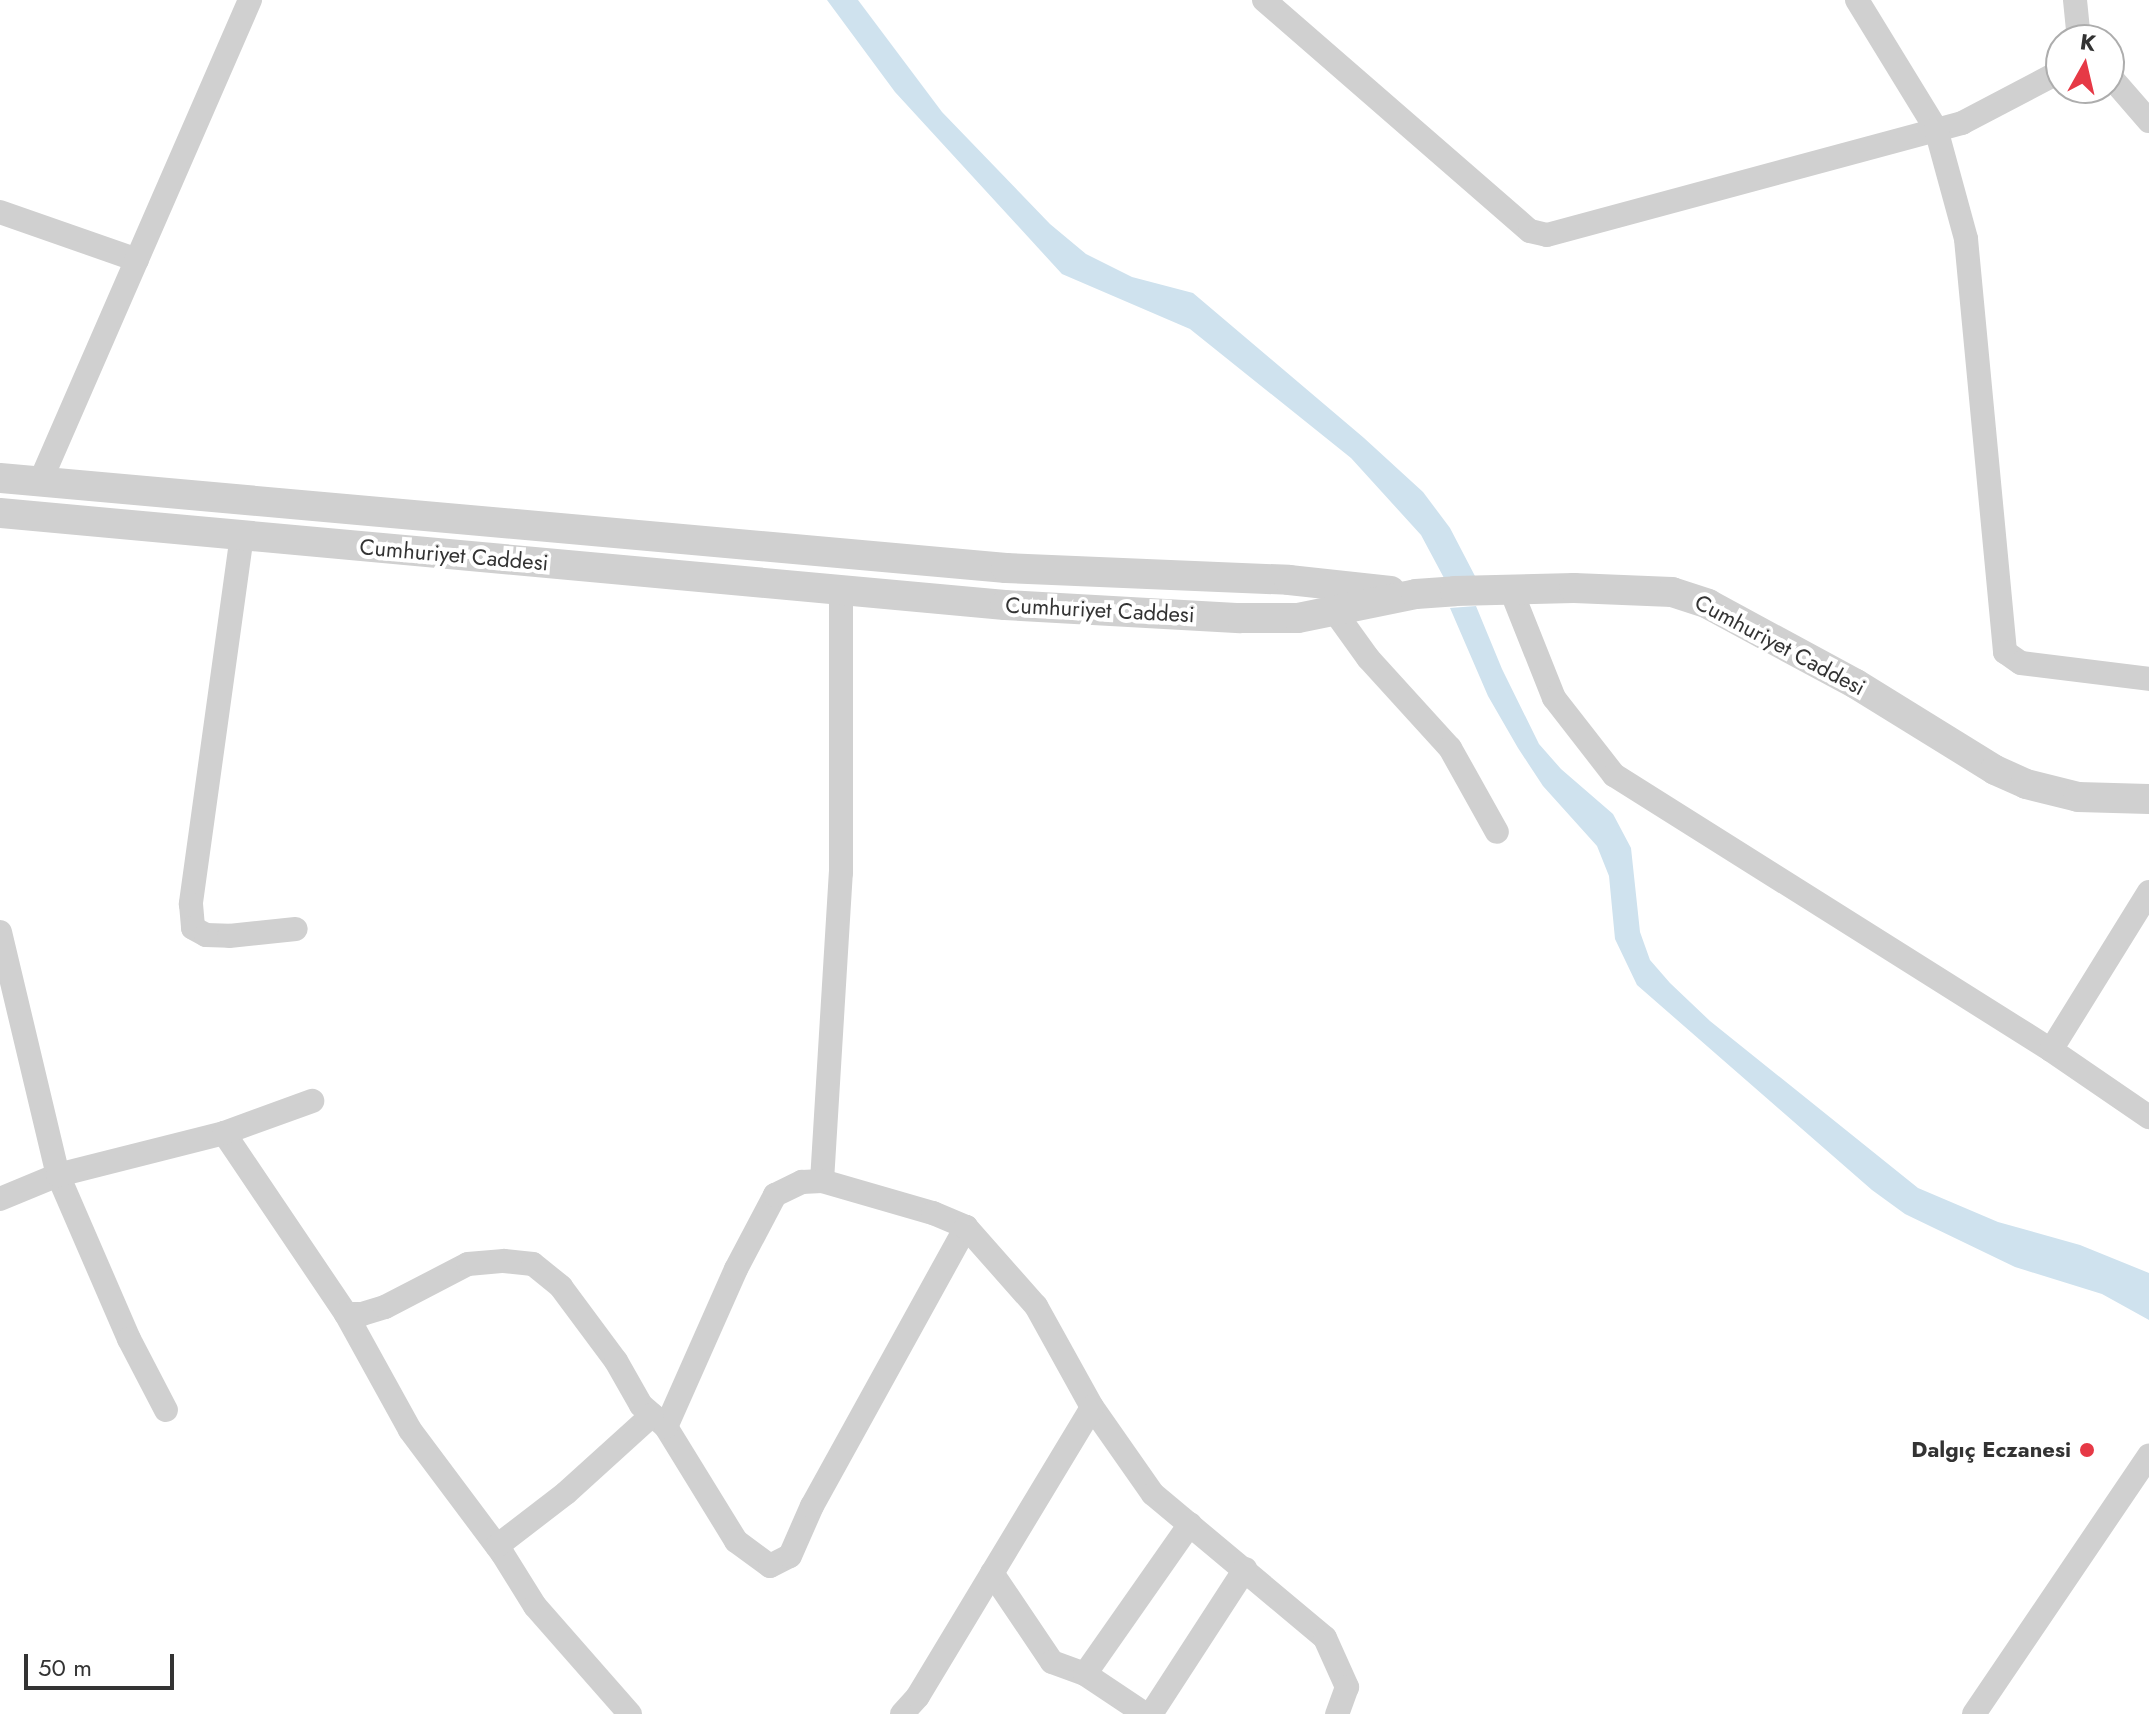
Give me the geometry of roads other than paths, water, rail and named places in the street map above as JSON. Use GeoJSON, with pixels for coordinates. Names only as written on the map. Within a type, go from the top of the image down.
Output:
{"type":"FeatureCollection","features":[{"type":"Feature","properties":{"kind":"street"},"geometry":{"type":"LineString","coordinates":[[40,482],[250,0]]}},
{"type":"Feature","properties":{"kind":"street"},"geometry":{"type":"LineString","coordinates":[[1264,0],[1530,231],[1547,235],[1962,123],[2045,79]]}},
{"type":"Feature","properties":{"kind":"street"},"geometry":{"type":"LineString","coordinates":[[1857,0],[1936,129],[1966,239],[2005,652],[2021,663],[2149,679]]}},
{"type":"Feature","properties":{"kind":"street"},"geometry":{"type":"LineString","coordinates":[[2075,0],[2077,24]]}},
{"type":"Feature","properties":{"kind":"street"},"geometry":{"type":"LineString","coordinates":[[2125,93],[2149,121]]}},
{"type":"Feature","properties":{"kind":"street"},"geometry":{"type":"LineString","coordinates":[[0,212],[137,260]]}},
{"type":"Feature","properties":{"kind":"street"},"geometry":{"type":"LineString","coordinates":[[0,478],[1006,568],[1289,580],[1416,594]]}},
{"type":"Feature","properties":{"kind":"street","name":"Cumhuriyet Caddesi"},"geometry":{"type":"LineString","coordinates":[[0,513],[1005,605],[1241,618],[1298,618],[1416,594],[1652,590],[1692,597],[1856,684],[1995,770],[2026,784],[2078,797],[2149,799]]}},
{"type":"Feature","properties":{"kind":"street"},"geometry":{"type":"LineString","coordinates":[[242,535],[191,904],[193,928],[206,935],[229,936],[296,929]]}},
{"type":"Feature","properties":{"kind":"street"},"geometry":{"type":"LineString","coordinates":[[822,1181],[841,873],[841,590]]}},
{"type":"Feature","properties":{"kind":"street"},"geometry":{"type":"LineString","coordinates":[[1511,590],[1554,698],[1614,775],[2051,1050],[2149,1117]]}},
{"type":"Feature","properties":{"kind":"street"},"geometry":{"type":"LineString","coordinates":[[1335,612],[1368,658],[1450,748],[1497,832]]}},
{"type":"Feature","properties":{"kind":"street"},"geometry":{"type":"LineString","coordinates":[[2051,1050],[2149,892]]}},
{"type":"Feature","properties":{"kind":"street"},"geometry":{"type":"LineString","coordinates":[[0,932],[58,1175],[129,1339],[166,1410]]}},
{"type":"Feature","properties":{"kind":"street"},"geometry":{"type":"LineString","coordinates":[[0,1199],[58,1175],[224,1133],[312,1101]]}},
{"type":"Feature","properties":{"kind":"street"},"geometry":{"type":"LineString","coordinates":[[224,1133],[346,1314],[410,1430],[497,1546],[535,1606],[630,1714]]}},
{"type":"Feature","properties":{"kind":"street"},"geometry":{"type":"LineString","coordinates":[[497,1546],[659,1421],[775,1195],[802,1182],[822,1181],[933,1213],[966,1227],[1036,1306],[1092,1407],[1153,1494],[1325,1638],[1347,1687],[1337,1714]]}},
{"type":"Feature","properties":{"kind":"street"},"geometry":{"type":"LineString","coordinates":[[346,1314],[362,1314],[385,1307],[468,1264],[504,1261],[533,1264],[561,1287],[616,1361],[641,1405],[659,1421],[736,1541],[770,1566],[790,1556],[812,1506],[966,1227]]}},
{"type":"Feature","properties":{"kind":"street"},"geometry":{"type":"LineString","coordinates":[[902,1714],[918,1696],[1092,1407]]}},
{"type":"Feature","properties":{"kind":"street"},"geometry":{"type":"LineString","coordinates":[[1974,1714],[2149,1456]]}},
{"type":"Feature","properties":{"kind":"street"},"geometry":{"type":"LineString","coordinates":[[1085,1674],[1190,1524]]}},
{"type":"Feature","properties":{"kind":"street"},"geometry":{"type":"LineString","coordinates":[[992,1573],[1052,1662],[1085,1674],[1148,1714],[1245,1569]]}},
{"type":"Feature","properties":{"kind":"water"},"geometry":{"type":"Polygon","coordinates":[[[827,0],[858,0],[942,112],[1050,224],[1086,254],[1132,277],[1193,293],[1364,438],[1423,492],[1450,528],[1476,578],[1444,578],[1421,535],[1351,458],[1190,329],[1062,274],[895,92],[827,0]]]}},
{"type":"Feature","properties":{"kind":"water"},"geometry":{"type":"Polygon","coordinates":[[[1476,606],[1502,669],[1539,744],[1561,769],[1613,814],[1631,848],[1640,932],[1650,960],[1670,983],[1710,1021],[1918,1188],[1998,1222],[2080,1245],[2149,1273],[2149,1320],[2102,1294],[2015,1267],[1905,1214],[1872,1190],[1637,985],[1615,939],[1609,876],[1597,846],[1543,786],[1518,748],[1488,696],[1450,608],[1476,606]]]}},
{"type":"Feature","properties":{"kind":"place","name":"Dalgıç Eczanesi"},"geometry":{"type":"Point","coordinates":[2087,1450]}}]}
